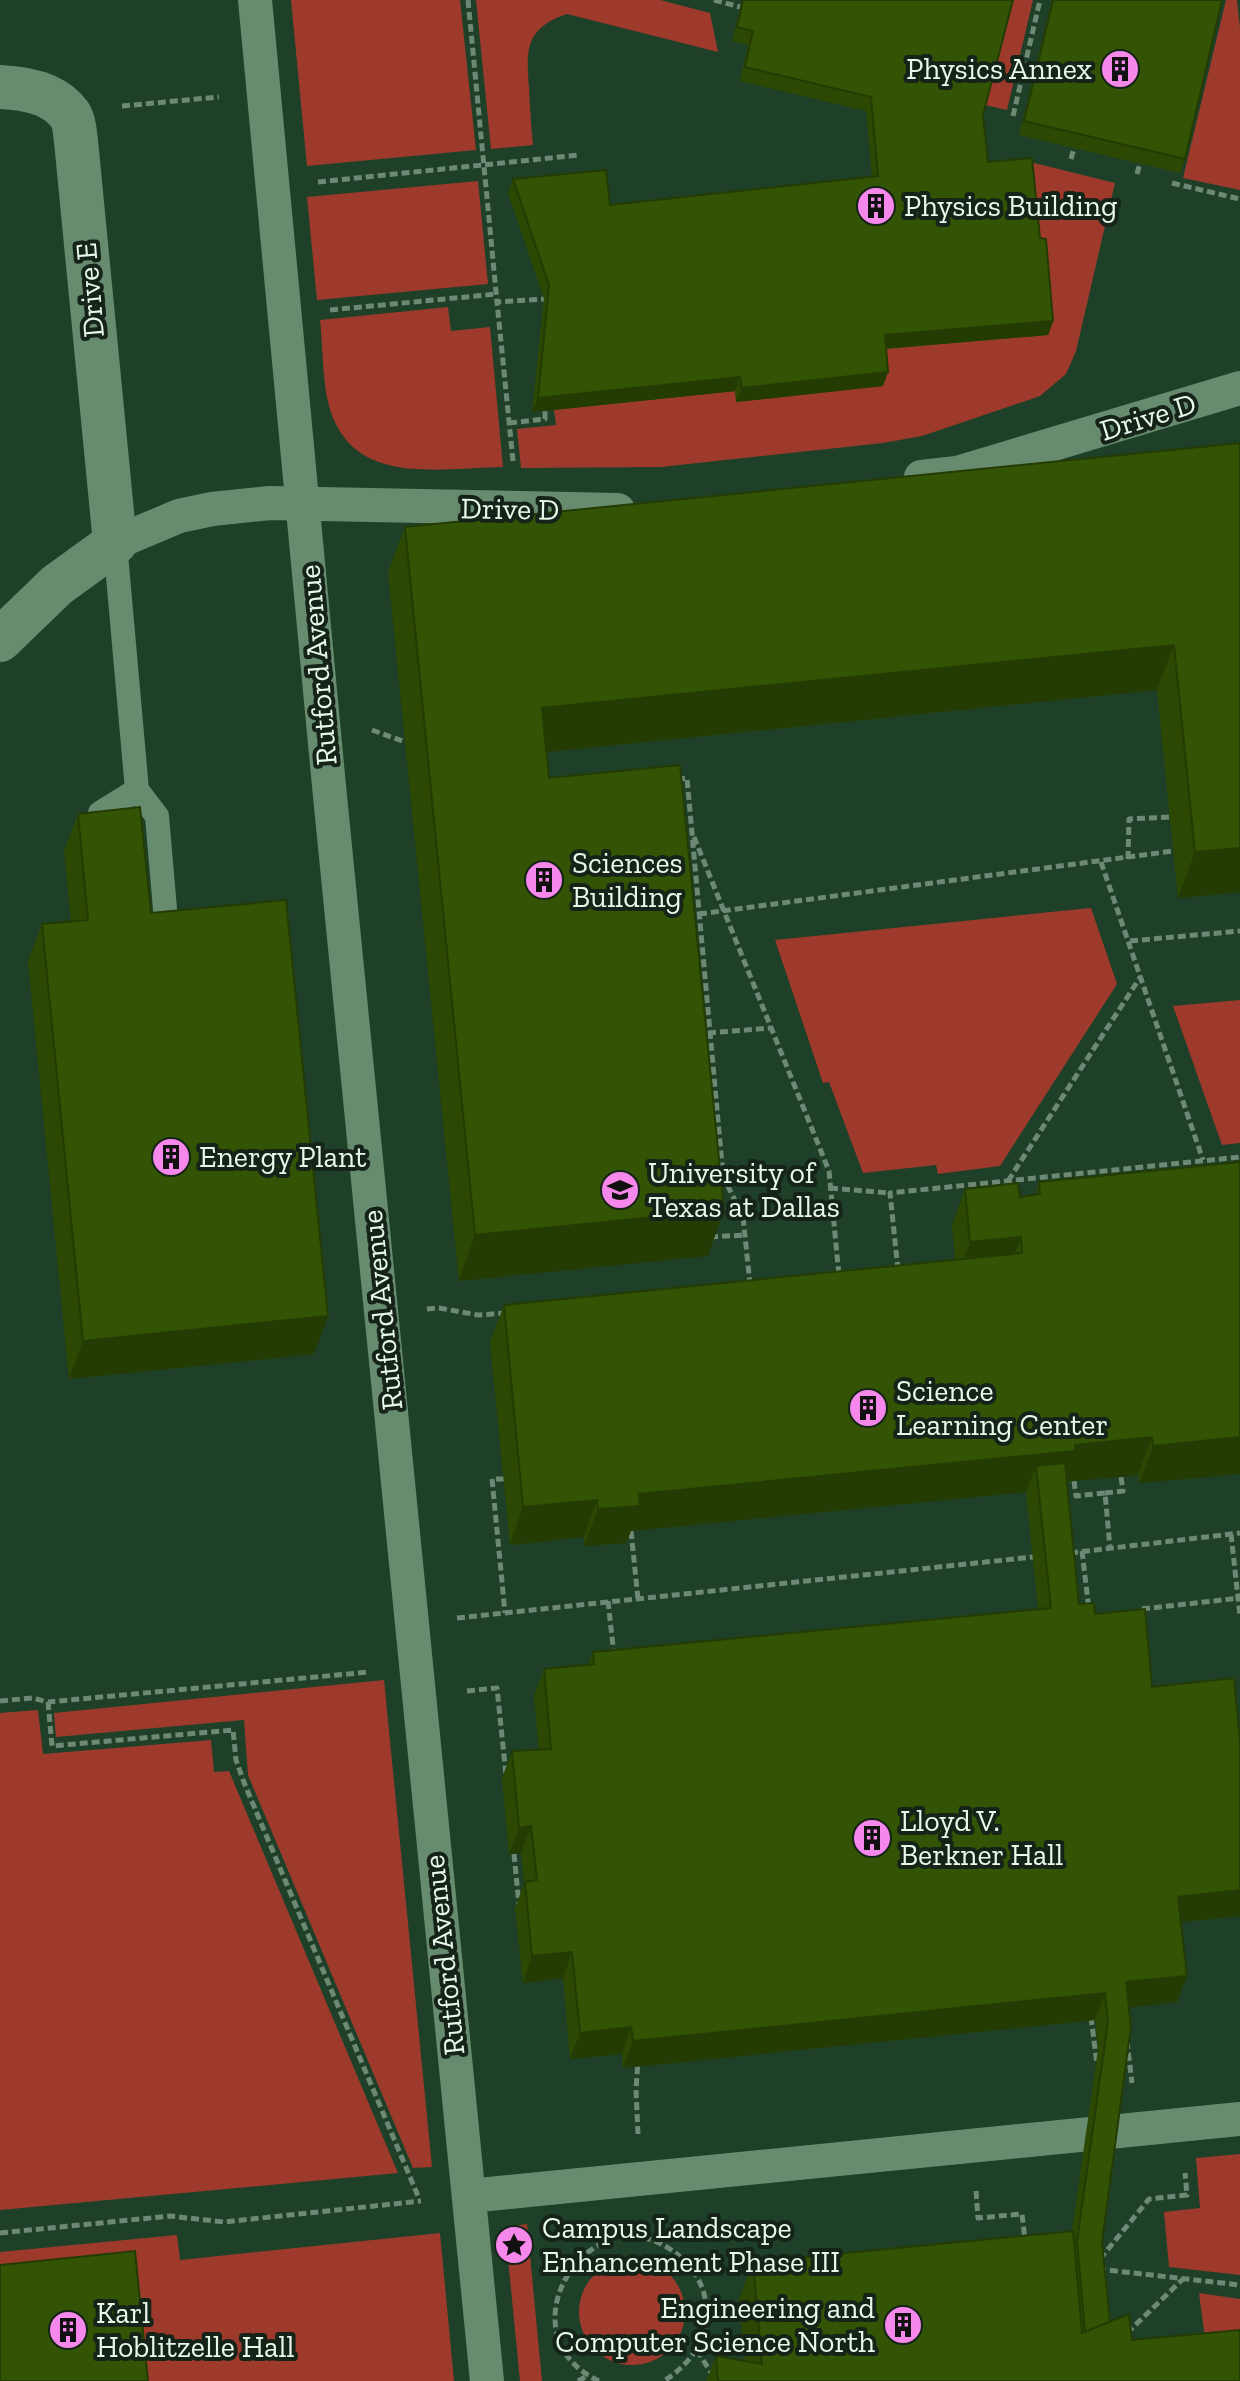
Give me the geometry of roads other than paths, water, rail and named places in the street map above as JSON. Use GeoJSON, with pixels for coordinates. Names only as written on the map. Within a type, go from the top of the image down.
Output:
{"type":"FeatureCollection","features":[{"type":"Feature","properties":{"kind":"street","name":"Rutford Avenue"},"geometry":{"type":"LineString","coordinates":[[255,0],[329,786],[487,2381]]}},
{"type":"Feature","properties":{"kind":"street","name":"Drive E"},"geometry":{"type":"LineString","coordinates":[[0,87],[28,88],[53,101],[71,116],[78,156],[115,543]]}},
{"type":"Feature","properties":{"kind":"street","name":"Drive D"},"geometry":{"type":"LineString","coordinates":[[895,480],[957,473],[1240,388]]}},
{"type":"Feature","properties":{"kind":"street","name":"Drive D"},"geometry":{"type":"LineString","coordinates":[[0,640],[57,585],[115,543],[179,516],[212,509],[270,503],[517,510],[616,510],[647,506]]}},
{"type":"Feature","properties":{"kind":"street"},"geometry":{"type":"LineString","coordinates":[[469,2196],[1240,2119]]}},
{"type":"Feature","properties":{"kind":"lane"},"geometry":{"type":"LineString","coordinates":[[115,543],[137,790],[157,816],[168,947]]}},
{"type":"Feature","properties":{"kind":"lane"},"geometry":{"type":"LineString","coordinates":[[100,813],[137,790]]}},
{"type":"Feature","properties":{"kind":"place","name":"Physics Annex"},"geometry":{"type":"Point","coordinates":[1120,69]}},
{"type":"Feature","properties":{"kind":"place","name":"Physics Building"},"geometry":{"type":"Point","coordinates":[876,206]}},
{"type":"Feature","properties":{"kind":"place","name":"Sciences Building"},"geometry":{"type":"Point","coordinates":[544,880]}},
{"type":"Feature","properties":{"kind":"place","name":"Energy Plant"},"geometry":{"type":"Point","coordinates":[171,1157]}},
{"type":"Feature","properties":{"kind":"place","name":"University of Texas at Dallas"},"geometry":{"type":"Point","coordinates":[620,1190]}},
{"type":"Feature","properties":{"kind":"place","name":"Science Learning Center"},"geometry":{"type":"Point","coordinates":[868,1408]}},
{"type":"Feature","properties":{"kind":"place","name":"Lloyd V. Berkner Hall"},"geometry":{"type":"Point","coordinates":[872,1838]}},
{"type":"Feature","properties":{"kind":"place","name":"Campus Landscape Enhancement Phase III"},"geometry":{"type":"Point","coordinates":[514,2245]}},
{"type":"Feature","properties":{"kind":"place","name":"Engineering and Computer Science North"},"geometry":{"type":"Point","coordinates":[903,2325]}},
{"type":"Feature","properties":{"kind":"place","name":"Karl Hoblitzelle Hall"},"geometry":{"type":"Point","coordinates":[68,2330]}}]}
